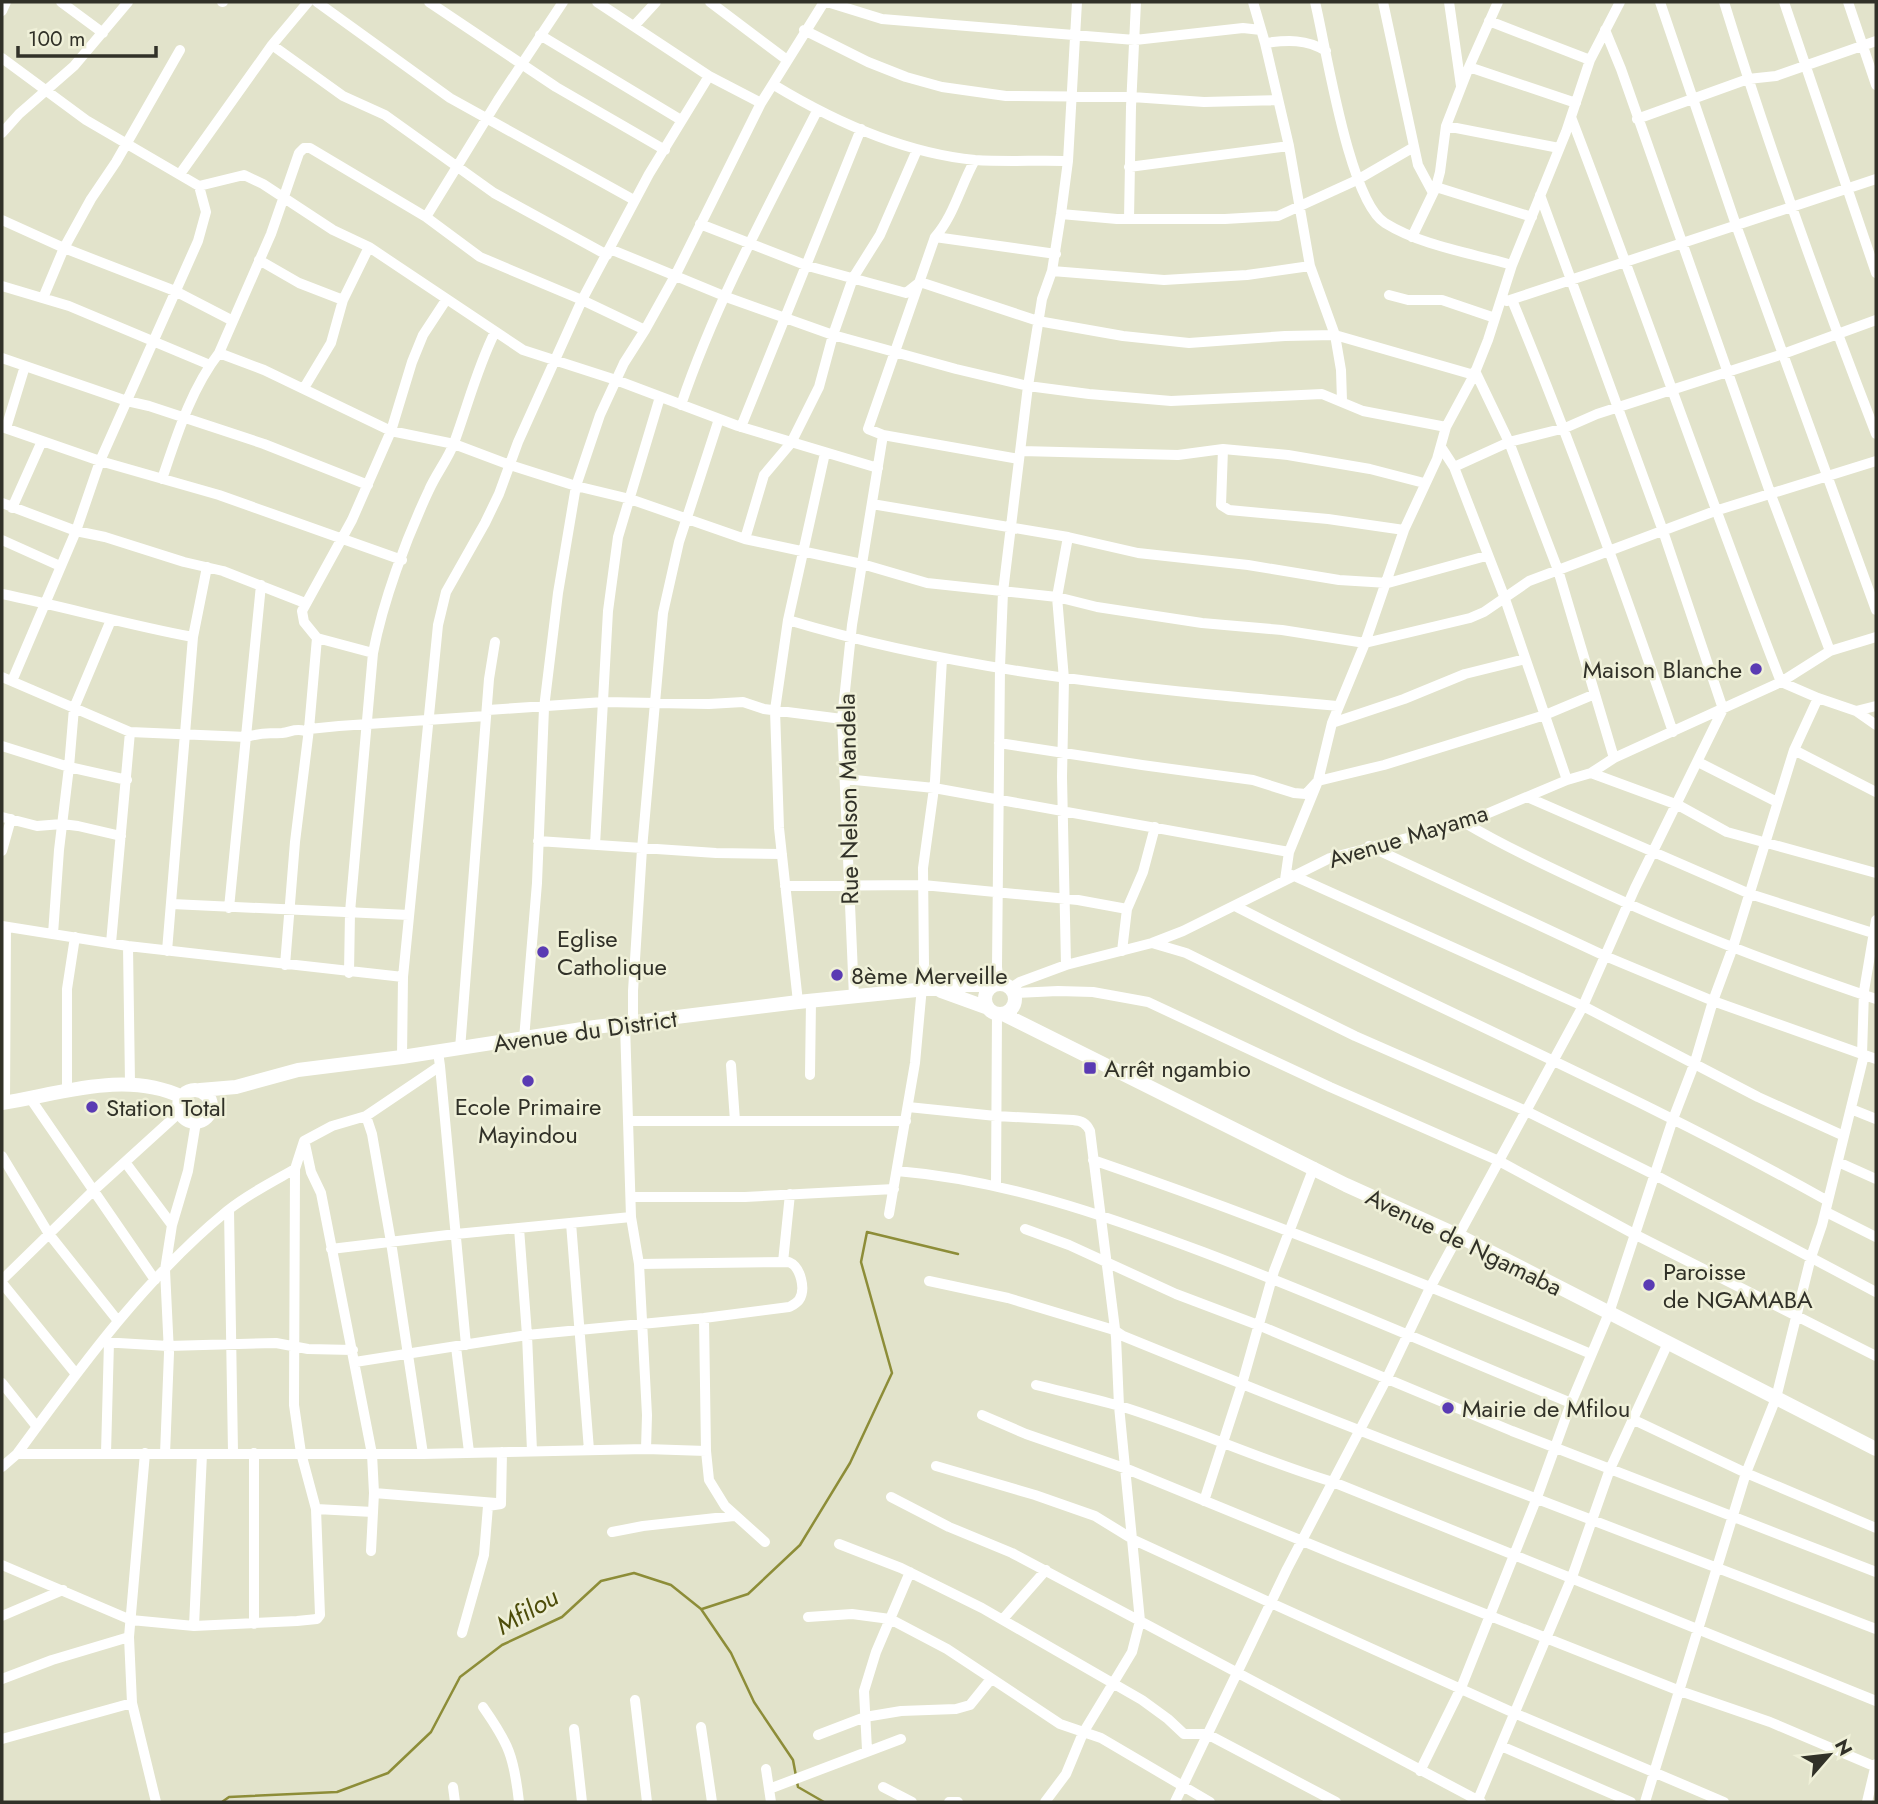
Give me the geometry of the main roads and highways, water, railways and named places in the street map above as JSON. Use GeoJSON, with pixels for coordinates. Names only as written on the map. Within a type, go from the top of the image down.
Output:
{"type":"FeatureCollection","features":[{"type":"Feature","properties":{"kind":"waterway"},"geometry":{"type":"LineString","coordinates":[[702,1609],[748,1594],[800,1545],[850,1463],[892,1373],[861,1262],[867,1232],[958,1254]]}},
{"type":"Feature","properties":{"kind":"waterway","name":"Mfilou"},"geometry":{"type":"LineString","coordinates":[[222,1802],[229,1797],[337,1792],[388,1773],[431,1732],[460,1677],[502,1645],[562,1617],[601,1581],[634,1573],[671,1585],[701,1609],[731,1653],[754,1702],[793,1760],[796,1776]]}},
{"type":"Feature","properties":{"kind":"waterway","name":"Mfilou"},"geometry":{"type":"LineString","coordinates":[[797,1782],[798,1787],[824,1802]]}},
{"type":"Feature","properties":{"kind":"place","name":"Maison Blanche"},"geometry":{"type":"Point","coordinates":[1756,669]}},
{"type":"Feature","properties":{"kind":"place","name":"Eglise Catholique"},"geometry":{"type":"Point","coordinates":[543,952]}},
{"type":"Feature","properties":{"kind":"place","name":"8ème Merveille"},"geometry":{"type":"Point","coordinates":[837,975]}},
{"type":"Feature","properties":{"kind":"place","name":"Arrêt ngambio"},"geometry":{"type":"Point","coordinates":[1090,1068]}},
{"type":"Feature","properties":{"kind":"place","name":"Ecole Primaire Mayindou"},"geometry":{"type":"Point","coordinates":[528,1081]}},
{"type":"Feature","properties":{"kind":"place","name":"Station Total"},"geometry":{"type":"Point","coordinates":[92,1107]}},
{"type":"Feature","properties":{"kind":"place","name":"Paroisse de NGAMABA"},"geometry":{"type":"Point","coordinates":[1649,1285]}},
{"type":"Feature","properties":{"kind":"place","name":"Mairie de Mfilou"},"geometry":{"type":"Point","coordinates":[1448,1408]}}]}
